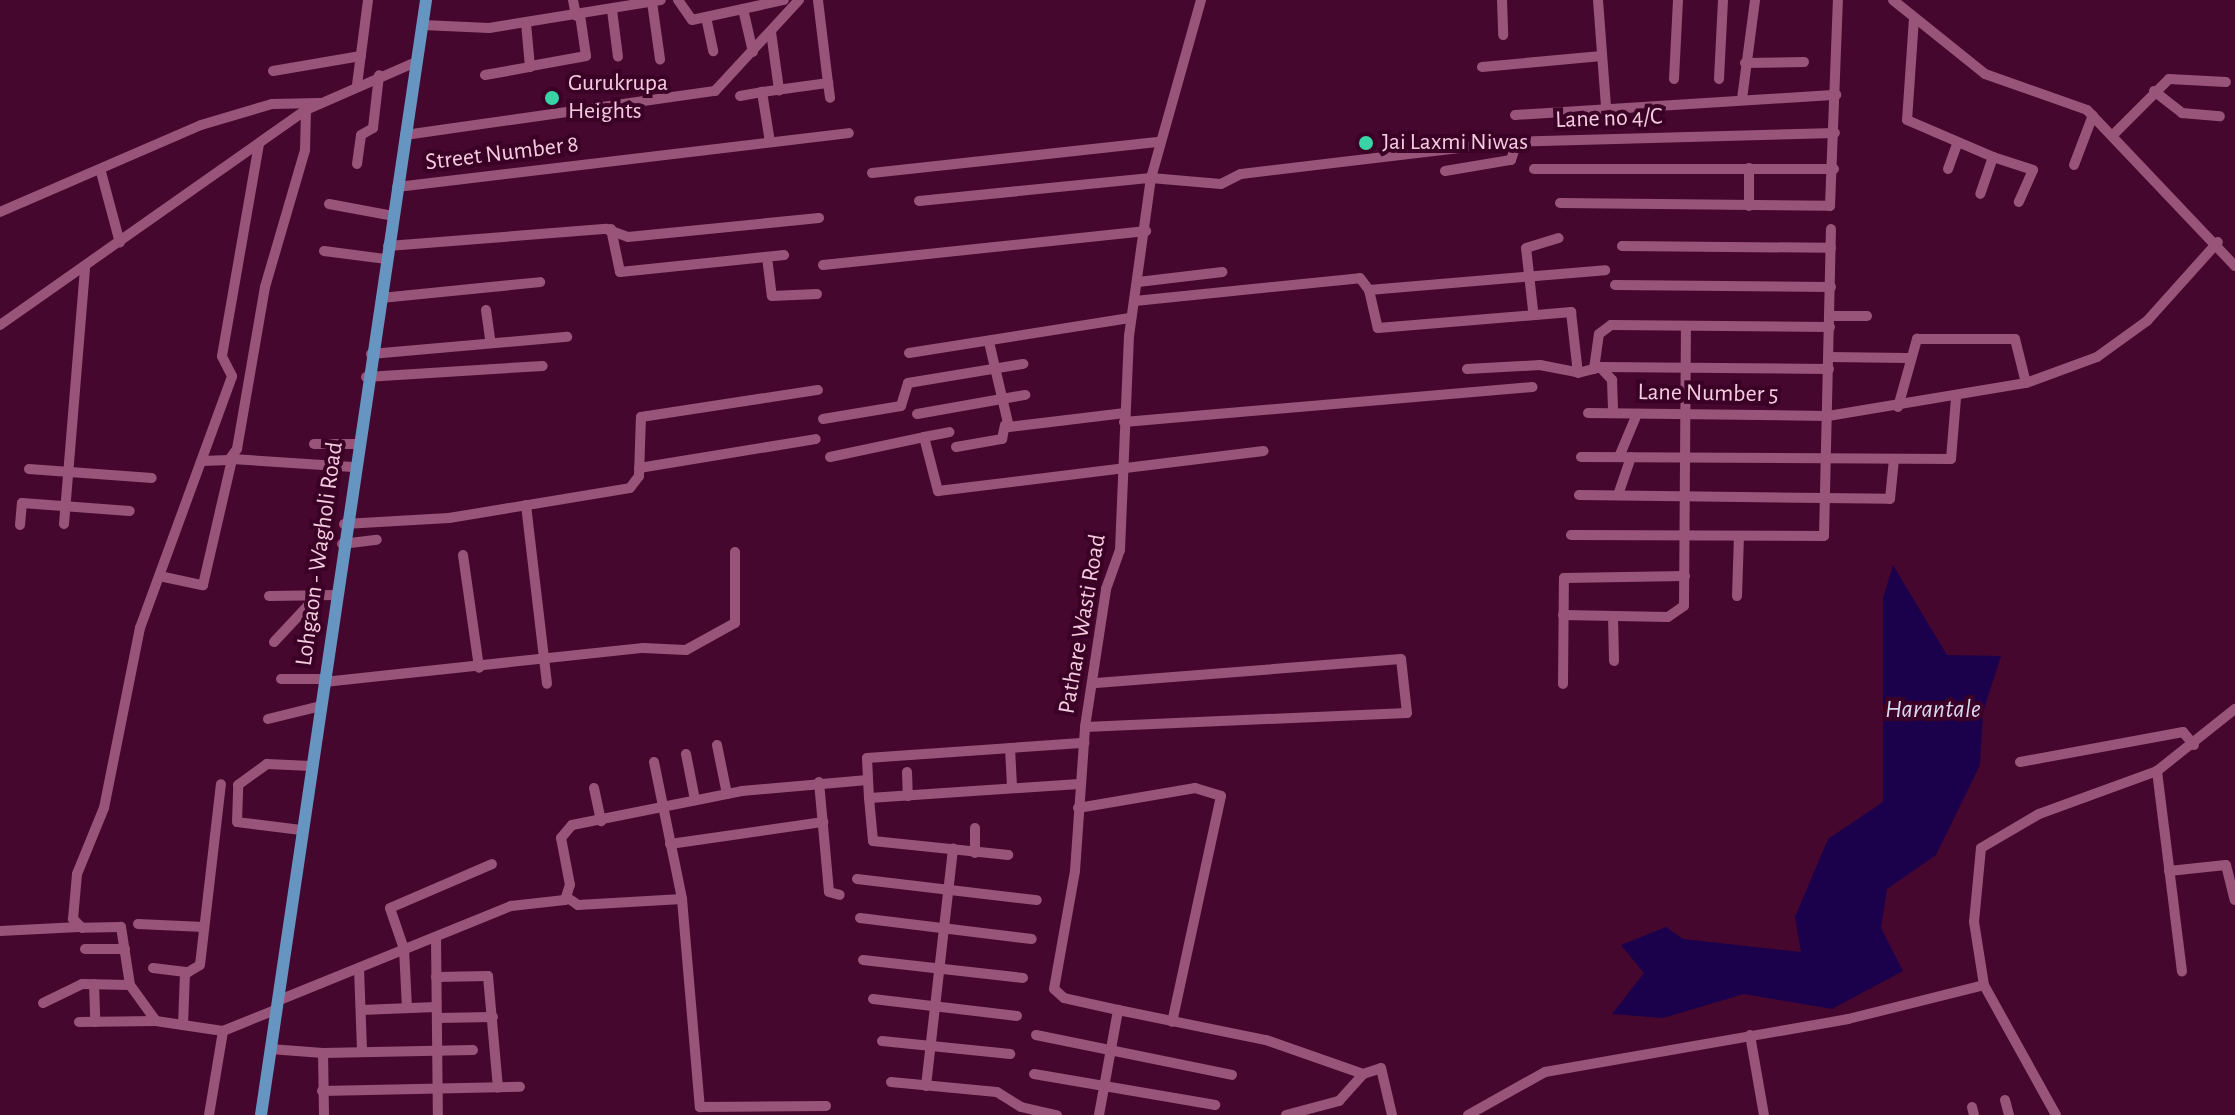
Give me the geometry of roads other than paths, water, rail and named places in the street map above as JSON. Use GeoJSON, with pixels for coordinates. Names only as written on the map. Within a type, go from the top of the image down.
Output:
{"type":"FeatureCollection","features":[{"type":"Feature","properties":{"kind":"main road","name":"Lohgaon - Wagholi Road"},"geometry":{"type":"LineString","coordinates":[[261,1115],[325,680],[344,524],[426,0]]}},
{"type":"Feature","properties":{"kind":"street"},"geometry":{"type":"LineString","coordinates":[[357,85],[368,0]]}},
{"type":"Feature","properties":{"kind":"street"},"geometry":{"type":"LineString","coordinates":[[485,75],[586,56],[573,0]]}},
{"type":"Feature","properties":{"kind":"street"},"geometry":{"type":"LineString","coordinates":[[678,0],[688,20],[784,0]]}},
{"type":"Feature","properties":{"kind":"street"},"geometry":{"type":"LineString","coordinates":[[405,135],[715,91],[799,0]]}},
{"type":"Feature","properties":{"kind":"street"},"geometry":{"type":"LineString","coordinates":[[818,0],[830,98]]}},
{"type":"Feature","properties":{"kind":"street","name":"Pathare Wasti Road"},"geometry":{"type":"LineString","coordinates":[[1118,1010],[1055,993],[1085,727],[1120,550],[1131,318],[1146,231],[1151,178],[1201,0]]}},
{"type":"Feature","properties":{"kind":"street"},"geometry":{"type":"LineString","coordinates":[[1502,0],[1503,35]]}},
{"type":"Feature","properties":{"kind":"street"},"geometry":{"type":"LineString","coordinates":[[1598,0],[1606,107]]}},
{"type":"Feature","properties":{"kind":"street"},"geometry":{"type":"LineString","coordinates":[[1674,79],[1678,0]]}},
{"type":"Feature","properties":{"kind":"street"},"geometry":{"type":"LineString","coordinates":[[1719,79],[1723,0]]}},
{"type":"Feature","properties":{"kind":"street"},"geometry":{"type":"LineString","coordinates":[[1742,99],[1755,0]]}},
{"type":"Feature","properties":{"kind":"street"},"geometry":{"type":"LineString","coordinates":[[1560,203],[1830,206],[1834,169],[1838,0]]}},
{"type":"Feature","properties":{"kind":"street"},"geometry":{"type":"LineString","coordinates":[[1893,0],[2000,82],[2093,115],[2115,133],[2218,242],[2235,266]]}},
{"type":"Feature","properties":{"kind":"street"},"geometry":{"type":"LineString","coordinates":[[423,25],[526,23],[656,1],[660,59]]}},
{"type":"Feature","properties":{"kind":"street"},"geometry":{"type":"LineString","coordinates":[[743,9],[753,52]]}},
{"type":"Feature","properties":{"kind":"street"},"geometry":{"type":"LineString","coordinates":[[612,10],[618,57]]}},
{"type":"Feature","properties":{"kind":"street"},"geometry":{"type":"LineString","coordinates":[[706,17],[713,51]]}},
{"type":"Feature","properties":{"kind":"street"},"geometry":{"type":"LineString","coordinates":[[1914,18],[1907,120],[1957,144],[2033,170],[2019,202]]}},
{"type":"Feature","properties":{"kind":"street"},"geometry":{"type":"LineString","coordinates":[[526,23],[531,66]]}},
{"type":"Feature","properties":{"kind":"street"},"geometry":{"type":"LineString","coordinates":[[771,32],[779,90]]}},
{"type":"Feature","properties":{"kind":"street"},"geometry":{"type":"LineString","coordinates":[[273,71],[361,56]]}},
{"type":"Feature","properties":{"kind":"street"},"geometry":{"type":"LineString","coordinates":[[1482,67],[1601,56]]}},
{"type":"Feature","properties":{"kind":"street"},"geometry":{"type":"LineString","coordinates":[[0,325],[306,110],[379,75],[416,62]]}},
{"type":"Feature","properties":{"kind":"street"},"geometry":{"type":"LineString","coordinates":[[1745,63],[1804,62]]}},
{"type":"Feature","properties":{"kind":"street"},"geometry":{"type":"LineString","coordinates":[[357,164],[361,135],[373,128],[379,75]]}},
{"type":"Feature","properties":{"kind":"street"},"geometry":{"type":"LineString","coordinates":[[2115,133],[2169,79],[2226,82]]}},
{"type":"Feature","properties":{"kind":"street"},"geometry":{"type":"LineString","coordinates":[[740,96],[828,83]]}},
{"type":"Feature","properties":{"kind":"street"},"geometry":{"type":"LineString","coordinates":[[2154,91],[2182,113],[2220,116]]}},
{"type":"Feature","properties":{"kind":"street"},"geometry":{"type":"LineString","coordinates":[[762,92],[770,142]]}},
{"type":"Feature","properties":{"kind":"street"},"geometry":{"type":"LineString","coordinates":[[1515,115],[1836,95]]}},
{"type":"Feature","properties":{"kind":"street"},"geometry":{"type":"LineString","coordinates":[[0,212],[244,110],[319,103]]}},
{"type":"Feature","properties":{"kind":"street"},"geometry":{"type":"LineString","coordinates":[[164,577],[203,585],[232,459],[265,287],[305,150],[306,110]]}},
{"type":"Feature","properties":{"kind":"street"},"geometry":{"type":"LineString","coordinates":[[2074,165],[2093,115]]}},
{"type":"Feature","properties":{"kind":"street","name":"Street Number 8"},"geometry":{"type":"LineString","coordinates":[[397,187],[849,133]]}},
{"type":"Feature","properties":{"kind":"street","name":"Lane no 4/C"},"geometry":{"type":"LineString","coordinates":[[919,201],[1151,178],[1221,184],[1241,174],[1517,142],[1835,133]]}},
{"type":"Feature","properties":{"kind":"street"},"geometry":{"type":"LineString","coordinates":[[872,173],[1159,142]]}},
{"type":"Feature","properties":{"kind":"street"},"geometry":{"type":"LineString","coordinates":[[1445,171],[1511,160],[1517,142]]}},
{"type":"Feature","properties":{"kind":"street"},"geometry":{"type":"LineString","coordinates":[[79,927],[77,874],[104,808],[138,634],[164,577],[232,376],[221,361],[259,143]]}},
{"type":"Feature","properties":{"kind":"street"},"geometry":{"type":"LineString","coordinates":[[1948,169],[1957,144]]}},
{"type":"Feature","properties":{"kind":"street"},"geometry":{"type":"LineString","coordinates":[[1980,194],[1993,157]]}},
{"type":"Feature","properties":{"kind":"street"},"geometry":{"type":"LineString","coordinates":[[1749,168],[1749,206]]}},
{"type":"Feature","properties":{"kind":"street"},"geometry":{"type":"LineString","coordinates":[[1534,169],[1834,169]]}},
{"type":"Feature","properties":{"kind":"street"},"geometry":{"type":"LineString","coordinates":[[101,172],[120,243]]}},
{"type":"Feature","properties":{"kind":"street"},"geometry":{"type":"LineString","coordinates":[[329,204],[393,216]]}},
{"type":"Feature","properties":{"kind":"street"},"geometry":{"type":"LineString","coordinates":[[324,251],[387,253],[611,229],[628,237],[819,218]]}},
{"type":"Feature","properties":{"kind":"street"},"geometry":{"type":"LineString","coordinates":[[611,229],[620,272],[784,255]]}},
{"type":"Feature","properties":{"kind":"street"},"geometry":{"type":"LineString","coordinates":[[1571,535],[1824,536],[1831,229]]}},
{"type":"Feature","properties":{"kind":"street"},"geometry":{"type":"LineString","coordinates":[[823,265],[1146,231]]}},
{"type":"Feature","properties":{"kind":"street"},"geometry":{"type":"LineString","coordinates":[[1533,310],[1527,246],[1558,238]]}},
{"type":"Feature","properties":{"kind":"street","name":"Lane Number 5"},"geometry":{"type":"LineString","coordinates":[[1588,413],[1828,416],[1956,398],[2026,383],[2097,357],[2122,339],[2218,242]]}},
{"type":"Feature","properties":{"kind":"street"},"geometry":{"type":"LineString","coordinates":[[1622,246],[1831,248]]}},
{"type":"Feature","properties":{"kind":"street"},"geometry":{"type":"LineString","coordinates":[[767,257],[772,296],[817,294]]}},
{"type":"Feature","properties":{"kind":"street"},"geometry":{"type":"LineString","coordinates":[[64,524],[85,267]]}},
{"type":"Feature","properties":{"kind":"street"},"geometry":{"type":"LineString","coordinates":[[1369,290],[1529,274],[1605,270]]}},
{"type":"Feature","properties":{"kind":"street"},"geometry":{"type":"LineString","coordinates":[[1138,282],[1222,272]]}},
{"type":"Feature","properties":{"kind":"street"},"geometry":{"type":"LineString","coordinates":[[1135,301],[1360,278],[1369,290],[1378,328],[1533,310],[1571,312],[1575,372]]}},
{"type":"Feature","properties":{"kind":"street"},"geometry":{"type":"LineString","coordinates":[[381,298],[540,282]]}},
{"type":"Feature","properties":{"kind":"street"},"geometry":{"type":"LineString","coordinates":[[1615,285],[1831,287]]}},
{"type":"Feature","properties":{"kind":"street"},"geometry":{"type":"LineString","coordinates":[[486,310],[490,339]]}},
{"type":"Feature","properties":{"kind":"street"},"geometry":{"type":"LineString","coordinates":[[1597,368],[1599,334],[1611,325],[1830,321],[1867,316]]}},
{"type":"Feature","properties":{"kind":"street"},"geometry":{"type":"LineString","coordinates":[[909,353],[1131,318]]}},
{"type":"Feature","properties":{"kind":"street"},"geometry":{"type":"LineString","coordinates":[[1563,615],[1679,614],[1685,576],[1686,536],[1686,326]]}},
{"type":"Feature","properties":{"kind":"street"},"geometry":{"type":"LineString","coordinates":[[371,354],[490,339],[567,337]]}},
{"type":"Feature","properties":{"kind":"street"},"geometry":{"type":"LineString","coordinates":[[1898,407],[1908,358],[1917,339],[2015,339],[2026,383]]}},
{"type":"Feature","properties":{"kind":"street"},"geometry":{"type":"LineString","coordinates":[[956,447],[1002,439],[1005,425],[992,371],[989,342]]}},
{"type":"Feature","properties":{"kind":"street"},"geometry":{"type":"LineString","coordinates":[[1829,357],[1908,358]]}},
{"type":"Feature","properties":{"kind":"street"},"geometry":{"type":"LineString","coordinates":[[823,419],[901,406],[908,383],[1023,364]]}},
{"type":"Feature","properties":{"kind":"street"},"geometry":{"type":"LineString","coordinates":[[1467,369],[1540,365],[1575,372],[1597,368],[1829,369]]}},
{"type":"Feature","properties":{"kind":"street"},"geometry":{"type":"LineString","coordinates":[[366,377],[543,366]]}},
{"type":"Feature","properties":{"kind":"street"},"geometry":{"type":"LineString","coordinates":[[1597,368],[1612,380],[1613,413]]}},
{"type":"Feature","properties":{"kind":"street"},"geometry":{"type":"LineString","coordinates":[[1005,425],[1533,387]]}},
{"type":"Feature","properties":{"kind":"street"},"geometry":{"type":"LineString","coordinates":[[344,524],[526,505],[630,488],[639,468],[641,417],[818,390]]}},
{"type":"Feature","properties":{"kind":"street"},"geometry":{"type":"LineString","coordinates":[[917,414],[1025,395]]}},
{"type":"Feature","properties":{"kind":"street"},"geometry":{"type":"LineString","coordinates":[[1581,457],[1894,459],[1954,456],[1956,398]]}},
{"type":"Feature","properties":{"kind":"street"},"geometry":{"type":"LineString","coordinates":[[1618,495],[1637,414]]}},
{"type":"Feature","properties":{"kind":"street"},"geometry":{"type":"LineString","coordinates":[[830,457],[950,432]]}},
{"type":"Feature","properties":{"kind":"street"},"geometry":{"type":"LineString","coordinates":[[924,437],[938,491],[1264,451]]}},
{"type":"Feature","properties":{"kind":"street"},"geometry":{"type":"LineString","coordinates":[[639,468],[816,439]]}},
{"type":"Feature","properties":{"kind":"street"},"geometry":{"type":"LineString","coordinates":[[314,444],[357,444]]}},
{"type":"Feature","properties":{"kind":"street"},"geometry":{"type":"LineString","coordinates":[[202,461],[232,459],[353,467]]}},
{"type":"Feature","properties":{"kind":"street"},"geometry":{"type":"LineString","coordinates":[[1579,495],[1890,499],[1894,459]]}},
{"type":"Feature","properties":{"kind":"street"},"geometry":{"type":"LineString","coordinates":[[29,469],[152,478]]}},
{"type":"Feature","properties":{"kind":"street"},"geometry":{"type":"LineString","coordinates":[[20,525],[22,503],[130,511]]}},
{"type":"Feature","properties":{"kind":"street"},"geometry":{"type":"LineString","coordinates":[[526,505],[547,684]]}},
{"type":"Feature","properties":{"kind":"street"},"geometry":{"type":"LineString","coordinates":[[1737,596],[1739,537]]}},
{"type":"Feature","properties":{"kind":"street"},"geometry":{"type":"LineString","coordinates":[[342,544],[377,540]]}},
{"type":"Feature","properties":{"kind":"street"},"geometry":{"type":"LineString","coordinates":[[281,679],[325,680],[479,668],[643,648],[681,651],[724,632],[737,616],[735,552]]}},
{"type":"Feature","properties":{"kind":"street"},"geometry":{"type":"LineString","coordinates":[[463,555],[479,668]]}},
{"type":"Feature","properties":{"kind":"street"},"geometry":{"type":"LineString","coordinates":[[1563,684],[1563,615],[1567,576],[1685,576]]}},
{"type":"Feature","properties":{"kind":"street"},"geometry":{"type":"LineString","coordinates":[[274,642],[318,595]]}},
{"type":"Feature","properties":{"kind":"street"},"geometry":{"type":"LineString","coordinates":[[269,596],[336,595]]}},
{"type":"Feature","properties":{"kind":"street"},"geometry":{"type":"LineString","coordinates":[[1613,616],[1614,661]]}},
{"type":"Feature","properties":{"kind":"street"},"geometry":{"type":"LineString","coordinates":[[1085,727],[1407,713],[1401,659],[1093,683]]}},
{"type":"Feature","properties":{"kind":"street"},"geometry":{"type":"LineString","coordinates":[[268,719],[321,706]]}},
{"type":"Feature","properties":{"kind":"street"},"geometry":{"type":"LineString","coordinates":[[2056,1115],[1984,985],[1974,922],[1981,848],[2039,814],[2157,771],[2194,745],[2235,709]]}},
{"type":"Feature","properties":{"kind":"street"},"geometry":{"type":"LineString","coordinates":[[2020,762],[2183,732],[2194,745]]}},
{"type":"Feature","properties":{"kind":"street"},"geometry":{"type":"LineString","coordinates":[[1008,855],[870,840],[870,753],[1084,743]]}},
{"type":"Feature","properties":{"kind":"street"},"geometry":{"type":"LineString","coordinates":[[717,745],[727,794]]}},
{"type":"Feature","properties":{"kind":"street"},"geometry":{"type":"LineString","coordinates":[[1010,748],[1012,787]]}},
{"type":"Feature","properties":{"kind":"street"},"geometry":{"type":"LineString","coordinates":[[686,754],[695,800]]}},
{"type":"Feature","properties":{"kind":"street"},"geometry":{"type":"LineString","coordinates":[[654,762],[682,899],[700,1107],[826,1106]]}},
{"type":"Feature","properties":{"kind":"street"},"geometry":{"type":"LineString","coordinates":[[301,830],[237,822],[238,785],[267,764],[311,766]]}},
{"type":"Feature","properties":{"kind":"street"},"geometry":{"type":"LineString","coordinates":[[2157,771],[2182,971]]}},
{"type":"Feature","properties":{"kind":"street"},"geometry":{"type":"LineString","coordinates":[[907,772],[908,796]]}},
{"type":"Feature","properties":{"kind":"street"},"geometry":{"type":"LineString","coordinates":[[568,898],[562,834],[601,821],[727,794],[819,782],[868,780]]}},
{"type":"Feature","properties":{"kind":"street"},"geometry":{"type":"LineString","coordinates":[[819,782],[829,892],[840,895]]}},
{"type":"Feature","properties":{"kind":"street"},"geometry":{"type":"LineString","coordinates":[[153,968],[188,972],[199,968],[221,784]]}},
{"type":"Feature","properties":{"kind":"street"},"geometry":{"type":"LineString","coordinates":[[869,798],[1079,784]]}},
{"type":"Feature","properties":{"kind":"street"},"geometry":{"type":"LineString","coordinates":[[594,788],[601,821]]}},
{"type":"Feature","properties":{"kind":"street"},"geometry":{"type":"LineString","coordinates":[[1078,808],[1195,788],[1220,794],[1172,1022]]}},
{"type":"Feature","properties":{"kind":"street"},"geometry":{"type":"LineString","coordinates":[[670,844],[823,822]]}},
{"type":"Feature","properties":{"kind":"street"},"geometry":{"type":"LineString","coordinates":[[975,828],[975,853]]}},
{"type":"Feature","properties":{"kind":"street"},"geometry":{"type":"LineString","coordinates":[[926,1086],[937,967],[945,927],[946,891],[953,849]]}},
{"type":"Feature","properties":{"kind":"street"},"geometry":{"type":"LineString","coordinates":[[407,1008],[404,949],[390,908],[492,864]]}},
{"type":"Feature","properties":{"kind":"street"},"geometry":{"type":"LineString","coordinates":[[2169,871],[2226,865],[2235,900]]}},
{"type":"Feature","properties":{"kind":"street"},"geometry":{"type":"LineString","coordinates":[[857,879],[1037,900]]}},
{"type":"Feature","properties":{"kind":"street"},"geometry":{"type":"LineString","coordinates":[[79,1022],[156,1021],[223,1031],[359,968],[511,906],[568,898],[578,905],[682,899]]}},
{"type":"Feature","properties":{"kind":"street"},"geometry":{"type":"LineString","coordinates":[[860,918],[1032,939]]}},
{"type":"Feature","properties":{"kind":"street"},"geometry":{"type":"LineString","coordinates":[[138,924],[204,927]]}},
{"type":"Feature","properties":{"kind":"street"},"geometry":{"type":"LineString","coordinates":[[0,931],[119,926],[130,985],[156,1021]]}},
{"type":"Feature","properties":{"kind":"street"},"geometry":{"type":"LineString","coordinates":[[436,937],[438,1115]]}},
{"type":"Feature","properties":{"kind":"street"},"geometry":{"type":"LineString","coordinates":[[85,949],[125,949]]}},
{"type":"Feature","properties":{"kind":"street"},"geometry":{"type":"LineString","coordinates":[[863,960],[1023,978]]}},
{"type":"Feature","properties":{"kind":"street"},"geometry":{"type":"LineString","coordinates":[[359,968],[362,1048]]}},
{"type":"Feature","properties":{"kind":"street"},"geometry":{"type":"LineString","coordinates":[[183,1025],[188,972]]}},
{"type":"Feature","properties":{"kind":"street"},"geometry":{"type":"LineString","coordinates":[[436,977],[487,974],[498,1088]]}},
{"type":"Feature","properties":{"kind":"street"},"geometry":{"type":"LineString","coordinates":[[43,1003],[94,984],[130,985]]}},
{"type":"Feature","properties":{"kind":"street"},"geometry":{"type":"LineString","coordinates":[[94,984],[95,1022]]}},
{"type":"Feature","properties":{"kind":"street"},"geometry":{"type":"LineString","coordinates":[[1468,1115],[1507,1099],[1537,1074],[1750,1035],[1984,985]]}},
{"type":"Feature","properties":{"kind":"street"},"geometry":{"type":"LineString","coordinates":[[873,999],[1017,1016]]}},
{"type":"Feature","properties":{"kind":"street"},"geometry":{"type":"LineString","coordinates":[[361,1010],[407,1008],[493,1017]]}},
{"type":"Feature","properties":{"kind":"street"},"geometry":{"type":"LineString","coordinates":[[1099,1115],[1118,1010],[1266,1040],[1363,1074]]}},
{"type":"Feature","properties":{"kind":"street"},"geometry":{"type":"LineString","coordinates":[[209,1115],[223,1031]]}},
{"type":"Feature","properties":{"kind":"street"},"geometry":{"type":"LineString","coordinates":[[1036,1035],[1112,1048],[1232,1075]]}},
{"type":"Feature","properties":{"kind":"street"},"geometry":{"type":"LineString","coordinates":[[1750,1035],[1764,1115]]}},
{"type":"Feature","properties":{"kind":"street"},"geometry":{"type":"LineString","coordinates":[[882,1041],[1010,1054]]}},
{"type":"Feature","properties":{"kind":"street"},"geometry":{"type":"LineString","coordinates":[[270,1049],[323,1053],[362,1048],[473,1050]]}},
{"type":"Feature","properties":{"kind":"street"},"geometry":{"type":"LineString","coordinates":[[323,1053],[324,1115]]}},
{"type":"Feature","properties":{"kind":"street"},"geometry":{"type":"LineString","coordinates":[[1384,1054],[1381,1068],[1392,1115]]}},
{"type":"Feature","properties":{"kind":"street"},"geometry":{"type":"LineString","coordinates":[[1286,1115],[1345,1097],[1363,1074],[1381,1068]]}},
{"type":"Feature","properties":{"kind":"street"},"geometry":{"type":"LineString","coordinates":[[1034,1074],[1104,1089],[1215,1105]]}},
{"type":"Feature","properties":{"kind":"street"},"geometry":{"type":"LineString","coordinates":[[891,1082],[1003,1093],[1021,1107],[1057,1115]]}},
{"type":"Feature","properties":{"kind":"street"},"geometry":{"type":"LineString","coordinates":[[322,1091],[520,1087]]}},
{"type":"Feature","properties":{"kind":"street"},"geometry":{"type":"LineString","coordinates":[[2005,1100],[2009,1115]]}},
{"type":"Feature","properties":{"kind":"water","name":"Harantale"},"geometry":{"type":"Polygon","coordinates":[[[1893,565],[1947,655],[2001,656],[1983,712],[1980,765],[1936,855],[1887,889],[1881,928],[1903,971],[1832,1009],[1744,994],[1663,1018],[1612,1014],[1644,973],[1621,945],[1666,927],[1683,939],[1801,952],[1795,917],[1828,839],[1883,802],[1883,598],[1893,565]]]}},
{"type":"Feature","properties":{"kind":"place","name":"Gurukrupa Heights"},"geometry":{"type":"Point","coordinates":[552,98]}},
{"type":"Feature","properties":{"kind":"place","name":"Jai Laxmi Niwas"},"geometry":{"type":"Point","coordinates":[1366,143]}}]}
